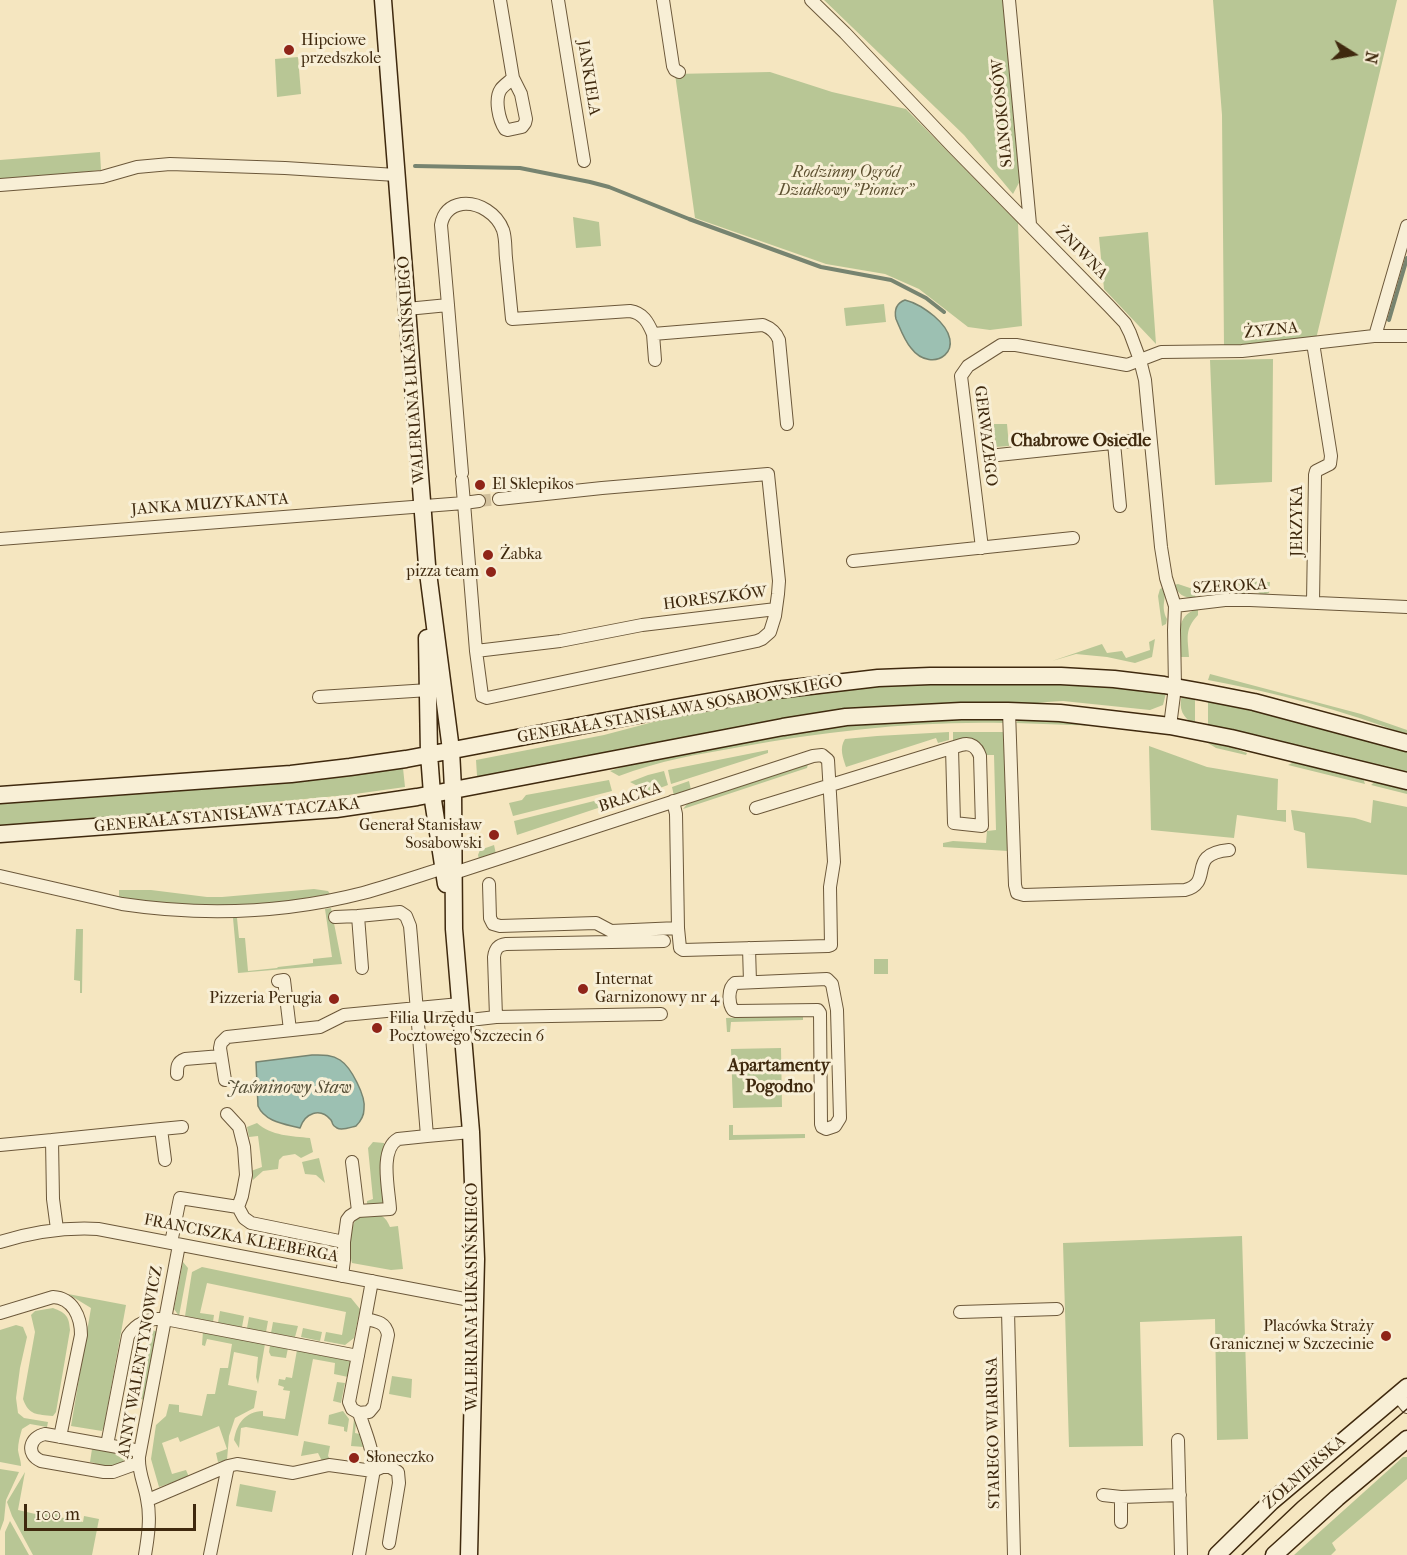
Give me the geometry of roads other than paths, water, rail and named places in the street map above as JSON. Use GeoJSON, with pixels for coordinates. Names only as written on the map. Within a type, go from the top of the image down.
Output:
{"type":"FeatureCollection","features":[{"type":"Feature","properties":{"kind":"main road","name":"WALERIANA ŁUKASIŃSKIEGO"},"geometry":{"type":"LineString","coordinates":[[383,0],[427,566],[451,750],[453,789],[449,870],[471,1132],[475,1228],[469,1555]]}},
{"type":"Feature","properties":{"kind":"main road","name":"WALERIANA ŁUKASIŃSKIEGO"},"geometry":{"type":"LineString","coordinates":[[427,566],[429,754],[432,794],[449,870]]}},
{"type":"Feature","properties":{"kind":"main road","name":"GENERAŁA STANISŁAWA SOSABOWSKIEGO"},"geometry":{"type":"LineString","coordinates":[[451,750],[776,690],[878,678],[955,675],[1061,676],[1123,680],[1175,687],[1248,701],[1407,743]]}},
{"type":"Feature","properties":{"kind":"main road"},"geometry":{"type":"LineString","coordinates":[[453,789],[846,717],[941,711],[1009,711],[1096,717],[1170,726],[1231,738],[1407,781]]}},
{"type":"Feature","properties":{"kind":"main road"},"geometry":{"type":"LineString","coordinates":[[0,795],[291,774],[360,766],[451,750]]}},
{"type":"Feature","properties":{"kind":"main road","name":"GENERAŁA STANISŁAWA TACZAKA"},"geometry":{"type":"LineString","coordinates":[[0,834],[336,809],[453,789]]}},
{"type":"Feature","properties":{"kind":"main road","name":"ŻOŁNIERSKA"},"geometry":{"type":"LineString","coordinates":[[1217,1555],[1271,1502],[1404,1397]]}},
{"type":"Feature","properties":{"kind":"main road"},"geometry":{"type":"LineString","coordinates":[[1274,1555],[1336,1498],[1407,1439]]}},
{"type":"Feature","properties":{"kind":"street"},"geometry":{"type":"LineString","coordinates":[[500,0],[513,78]]}},
{"type":"Feature","properties":{"kind":"street","name":"JANKIELA"},"geometry":{"type":"LineString","coordinates":[[558,0],[584,161]]}},
{"type":"Feature","properties":{"kind":"street"},"geometry":{"type":"LineString","coordinates":[[663,0],[673,66],[679,72]]}},
{"type":"Feature","properties":{"kind":"street","name":"ŻNIWNA"},"geometry":{"type":"LineString","coordinates":[[811,0],[1118,315],[1130,333],[1145,380],[1161,547],[1166,578],[1175,606]]}},
{"type":"Feature","properties":{"kind":"street","name":"SIANOKOSÓW"},"geometry":{"type":"LineString","coordinates":[[1009,0],[1030,224]]}},
{"type":"Feature","properties":{"kind":"street"},"geometry":{"type":"LineString","coordinates":[[0,185],[102,177],[137,167],[170,164],[396,175]]}},
{"type":"Feature","properties":{"kind":"street"},"geometry":{"type":"LineString","coordinates":[[655,360],[653,334],[647,321],[630,310],[512,319],[502,228],[491,213],[473,204],[454,206],[442,219],[476,651],[482,696],[487,698],[757,641],[770,632],[776,609]]}},
{"type":"Feature","properties":{"kind":"street"},"geometry":{"type":"LineString","coordinates":[[1375,336],[1407,226]]}},
{"type":"Feature","properties":{"kind":"street"},"geometry":{"type":"LineString","coordinates":[[407,309],[448,305]]}},
{"type":"Feature","properties":{"kind":"street"},"geometry":{"type":"LineString","coordinates":[[653,334],[763,325],[774,330],[779,340],[786,424]]}},
{"type":"Feature","properties":{"kind":"street","name":"ŻYZNA"},"geometry":{"type":"LineString","coordinates":[[1140,360],[1161,352],[1242,351],[1375,336],[1407,336]]}},
{"type":"Feature","properties":{"kind":"street","name":"JERZYKA"},"geometry":{"type":"LineString","coordinates":[[1313,343],[1331,456],[1330,464],[1316,471],[1314,482],[1314,602]]}},
{"type":"Feature","properties":{"kind":"street","name":"GERWAZEGO"},"geometry":{"type":"LineString","coordinates":[[982,548],[961,382],[961,376],[968,366],[1001,345],[1008,344],[1122,365],[1140,360]]}},
{"type":"Feature","properties":{"kind":"street"},"geometry":{"type":"LineString","coordinates":[[998,455],[1150,439]]}},
{"type":"Feature","properties":{"kind":"street"},"geometry":{"type":"LineString","coordinates":[[1114,443],[1120,506]]}},
{"type":"Feature","properties":{"kind":"street","name":"HORESZKÓW"},"geometry":{"type":"LineString","coordinates":[[476,651],[560,641],[642,625],[776,609],[778,581],[768,474],[499,499]]}},
{"type":"Feature","properties":{"kind":"street"},"geometry":{"type":"LineString","coordinates":[[422,506],[478,501]]}},
{"type":"Feature","properties":{"kind":"street","name":"JANKA MUZYKANTA"},"geometry":{"type":"LineString","coordinates":[[0,539],[422,506]]}},
{"type":"Feature","properties":{"kind":"street"},"geometry":{"type":"LineString","coordinates":[[853,561],[1073,538]]}},
{"type":"Feature","properties":{"kind":"street","name":"SZEROKA"},"geometry":{"type":"LineString","coordinates":[[1170,726],[1175,687],[1175,606],[1225,600],[1407,607]]}},
{"type":"Feature","properties":{"kind":"street"},"geometry":{"type":"LineString","coordinates":[[736,651],[760,646],[773,640],[779,626],[776,609]]}},
{"type":"Feature","properties":{"kind":"street"},"geometry":{"type":"LineString","coordinates":[[480,689],[486,692],[528,683]]}},
{"type":"Feature","properties":{"kind":"street"},"geometry":{"type":"LineString","coordinates":[[319,697],[429,690]]}},
{"type":"Feature","properties":{"kind":"street"},"geometry":{"type":"LineString","coordinates":[[1009,711],[1017,893],[1024,895],[1185,890],[1197,885],[1203,863],[1208,856],[1213,852],[1229,850]]}},
{"type":"Feature","properties":{"kind":"street"},"geometry":{"type":"LineString","coordinates":[[756,808],[965,744],[970,744],[979,753],[982,826],[954,823],[952,748]]}},
{"type":"Feature","properties":{"kind":"street","name":"BRACKA"},"geometry":{"type":"LineString","coordinates":[[0,876],[132,905],[193,910],[240,910],[290,906],[361,893],[449,870],[813,756],[822,755],[826,758],[830,765],[831,785]]}},
{"type":"Feature","properties":{"kind":"street"},"geometry":{"type":"LineString","coordinates":[[673,801],[676,814],[679,945],[683,950],[828,946],[831,945],[830,887],[834,862],[831,785]]}},
{"type":"Feature","properties":{"kind":"street"},"geometry":{"type":"LineString","coordinates":[[489,884],[490,918],[493,924],[500,926],[596,923],[611,931],[678,928]]}},
{"type":"Feature","properties":{"kind":"street"},"geometry":{"type":"LineString","coordinates":[[335,917],[400,912],[406,916],[410,926],[427,1136]]}},
{"type":"Feature","properties":{"kind":"street"},"geometry":{"type":"LineString","coordinates":[[358,916],[362,968]]}},
{"type":"Feature","properties":{"kind":"street"},"geometry":{"type":"LineString","coordinates":[[496,1017],[494,957],[497,948],[501,945],[664,941]]}},
{"type":"Feature","properties":{"kind":"street"},"geometry":{"type":"LineString","coordinates":[[749,948],[750,982]]}},
{"type":"Feature","properties":{"kind":"street"},"geometry":{"type":"LineString","coordinates":[[827,979],[832,984],[837,1010],[840,1118],[835,1126],[826,1129],[821,1124],[820,1013],[818,1010],[732,1010],[730,1007],[732,985],[750,982],[827,979]]}},
{"type":"Feature","properties":{"kind":"street"},"geometry":{"type":"LineString","coordinates":[[278,981],[284,980],[290,1030]]}},
{"type":"Feature","properties":{"kind":"street"},"geometry":{"type":"LineString","coordinates":[[225,1080],[221,1043],[227,1037],[326,1025],[344,1015],[460,1004]]}},
{"type":"Feature","properties":{"kind":"street"},"geometry":{"type":"LineString","coordinates":[[461,1021],[496,1017],[661,1014]]}},
{"type":"Feature","properties":{"kind":"street"},"geometry":{"type":"LineString","coordinates":[[177,1074],[180,1061],[221,1056]]}},
{"type":"Feature","properties":{"kind":"street"},"geometry":{"type":"LineString","coordinates":[[227,1114],[239,1127],[244,1147],[246,1175],[238,1207],[244,1218],[251,1223],[344,1242]]}},
{"type":"Feature","properties":{"kind":"street"},"geometry":{"type":"LineString","coordinates":[[0,1145],[182,1127]]}},
{"type":"Feature","properties":{"kind":"street"},"geometry":{"type":"LineString","coordinates":[[161,1129],[165,1160]]}},
{"type":"Feature","properties":{"kind":"street"},"geometry":{"type":"LineString","coordinates":[[342,1276],[347,1220],[358,1211],[390,1209],[386,1160],[388,1150],[394,1141],[471,1132]]}},
{"type":"Feature","properties":{"kind":"street"},"geometry":{"type":"LineString","coordinates":[[52,1140],[53,1199],[57,1229]]}},
{"type":"Feature","properties":{"kind":"street"},"geometry":{"type":"LineString","coordinates":[[352,1162],[358,1211]]}},
{"type":"Feature","properties":{"kind":"street","name":"ANNY WALENTYNOWICZ"},"geometry":{"type":"LineString","coordinates":[[145,1555],[149,1525],[148,1500],[139,1457],[165,1319],[180,1198],[238,1207]]}},
{"type":"Feature","properties":{"kind":"street","name":"FRANCISZKA KLEEBERGA"},"geometry":{"type":"LineString","coordinates":[[0,1242],[26,1234],[57,1229],[98,1229],[475,1301]]}},
{"type":"Feature","properties":{"kind":"street"},"geometry":{"type":"LineString","coordinates":[[365,1319],[382,1323],[388,1335],[374,1406],[369,1412],[360,1413],[352,1409],[349,1402],[372,1281]]}},
{"type":"Feature","properties":{"kind":"street"},"geometry":{"type":"LineString","coordinates":[[0,1313],[53,1297],[65,1300],[78,1316],[81,1335],[60,1437]]}},
{"type":"Feature","properties":{"kind":"street"},"geometry":{"type":"LineString","coordinates":[[960,1312],[1057,1309]]}},
{"type":"Feature","properties":{"kind":"street","name":"STAREGO WIARUSA"},"geometry":{"type":"LineString","coordinates":[[1008,1311],[1014,1555]]}},
{"type":"Feature","properties":{"kind":"street"},"geometry":{"type":"LineString","coordinates":[[107,1445],[128,1336],[136,1326],[142,1323],[165,1319],[357,1356]]}},
{"type":"Feature","properties":{"kind":"street"},"geometry":{"type":"LineString","coordinates":[[359,1555],[373,1471],[372,1453],[360,1413]]}},
{"type":"Feature","properties":{"kind":"street"},"geometry":{"type":"LineString","coordinates":[[45,1434],[107,1445],[139,1457],[113,1472],[104,1472],[41,1461],[34,1457],[32,1450],[34,1439],[45,1434]]}},
{"type":"Feature","properties":{"kind":"street"},"geometry":{"type":"LineString","coordinates":[[1179,1440],[1181,1555]]}},
{"type":"Feature","properties":{"kind":"street"},"geometry":{"type":"LineString","coordinates":[[148,1500],[228,1466],[240,1464],[293,1473],[329,1464],[373,1471],[382,1467],[390,1467],[398,1472],[399,1477],[389,1543]]}},
{"type":"Feature","properties":{"kind":"street"},"geometry":{"type":"LineString","coordinates":[[210,1555],[228,1466]]}},
{"type":"Feature","properties":{"kind":"street"},"geometry":{"type":"LineString","coordinates":[[1103,1495],[1120,1497],[1180,1495]]}},
{"type":"Feature","properties":{"kind":"street"},"geometry":{"type":"LineString","coordinates":[[1120,1497],[1121,1522]]}},
{"type":"Feature","properties":{"kind":"water"},"geometry":{"type":"Polygon","coordinates":[[[905,300],[927,311],[945,328],[950,339],[945,355],[938,359],[929,359],[920,356],[911,348],[895,316],[898,305],[905,300]]]}},
{"type":"Feature","properties":{"kind":"water","name":"Jaśminowy Staw"},"geometry":{"type":"Polygon","coordinates":[[[312,1055],[337,1058],[353,1075],[364,1103],[363,1116],[356,1126],[339,1129],[327,1116],[318,1113],[309,1115],[300,1128],[276,1122],[261,1111],[258,1106],[256,1062],[312,1055]]]}},
{"type":"Feature","properties":{"kind":"waterway"},"geometry":{"type":"LineString","coordinates":[[415,166],[520,168],[609,187],[821,267],[891,280],[926,298],[944,312]]}},
{"type":"Feature","properties":{"kind":"waterway"},"geometry":{"type":"LineString","coordinates":[[1389,320],[1407,258]]}},
{"type":"Feature","properties":{"kind":"tunnel"},"geometry":{"type":"LineString","coordinates":[[479,501],[499,499]]}},
{"type":"Feature","properties":{"kind":"tram line"},"geometry":{"type":"LineString","coordinates":[[1242,1555],[1298,1502],[1407,1409]]}},
{"type":"Feature","properties":{"kind":"place","name":"Hipciowe przedszkole"},"geometry":{"type":"Point","coordinates":[289,50]}},
{"type":"Feature","properties":{"kind":"place","name":"El Sklepikos"},"geometry":{"type":"Point","coordinates":[480,485]}},
{"type":"Feature","properties":{"kind":"place","name":"Żabka"},"geometry":{"type":"Point","coordinates":[488,555]}},
{"type":"Feature","properties":{"kind":"place","name":"pizza team"},"geometry":{"type":"Point","coordinates":[491,572]}},
{"type":"Feature","properties":{"kind":"place","name":"Generał Stanisław Sosabowski"},"geometry":{"type":"Point","coordinates":[494,835]}},
{"type":"Feature","properties":{"kind":"place","name":"Internat Garnizonowy nr 4"},"geometry":{"type":"Point","coordinates":[583,989]}},
{"type":"Feature","properties":{"kind":"place","name":"Pizzeria Perugia"},"geometry":{"type":"Point","coordinates":[334,999]}},
{"type":"Feature","properties":{"kind":"place","name":"Filia Urzędu Pocztowego Szczecin 6"},"geometry":{"type":"Point","coordinates":[377,1028]}},
{"type":"Feature","properties":{"kind":"place","name":"Placówka Straży Granicznej w Szczecinie"},"geometry":{"type":"Point","coordinates":[1386,1336]}},
{"type":"Feature","properties":{"kind":"place","name":"Słoneczko"},"geometry":{"type":"Point","coordinates":[354,1458]}},
{"type":"Feature","properties":{"kind":"district","name":"Chabrowe Osiedle"},"geometry":{"type":"Point","coordinates":[1081,442]}},
{"type":"Feature","properties":{"kind":"district","name":"Apartamenty Pogodno"},"geometry":{"type":"Point","coordinates":[779,1077]}},
{"type":"Feature","properties":{"kind":"park label","name":"Rodzinny Ogród Działkowy \"Pionier\""},"geometry":{"type":"Point","coordinates":[846,182]}}]}
